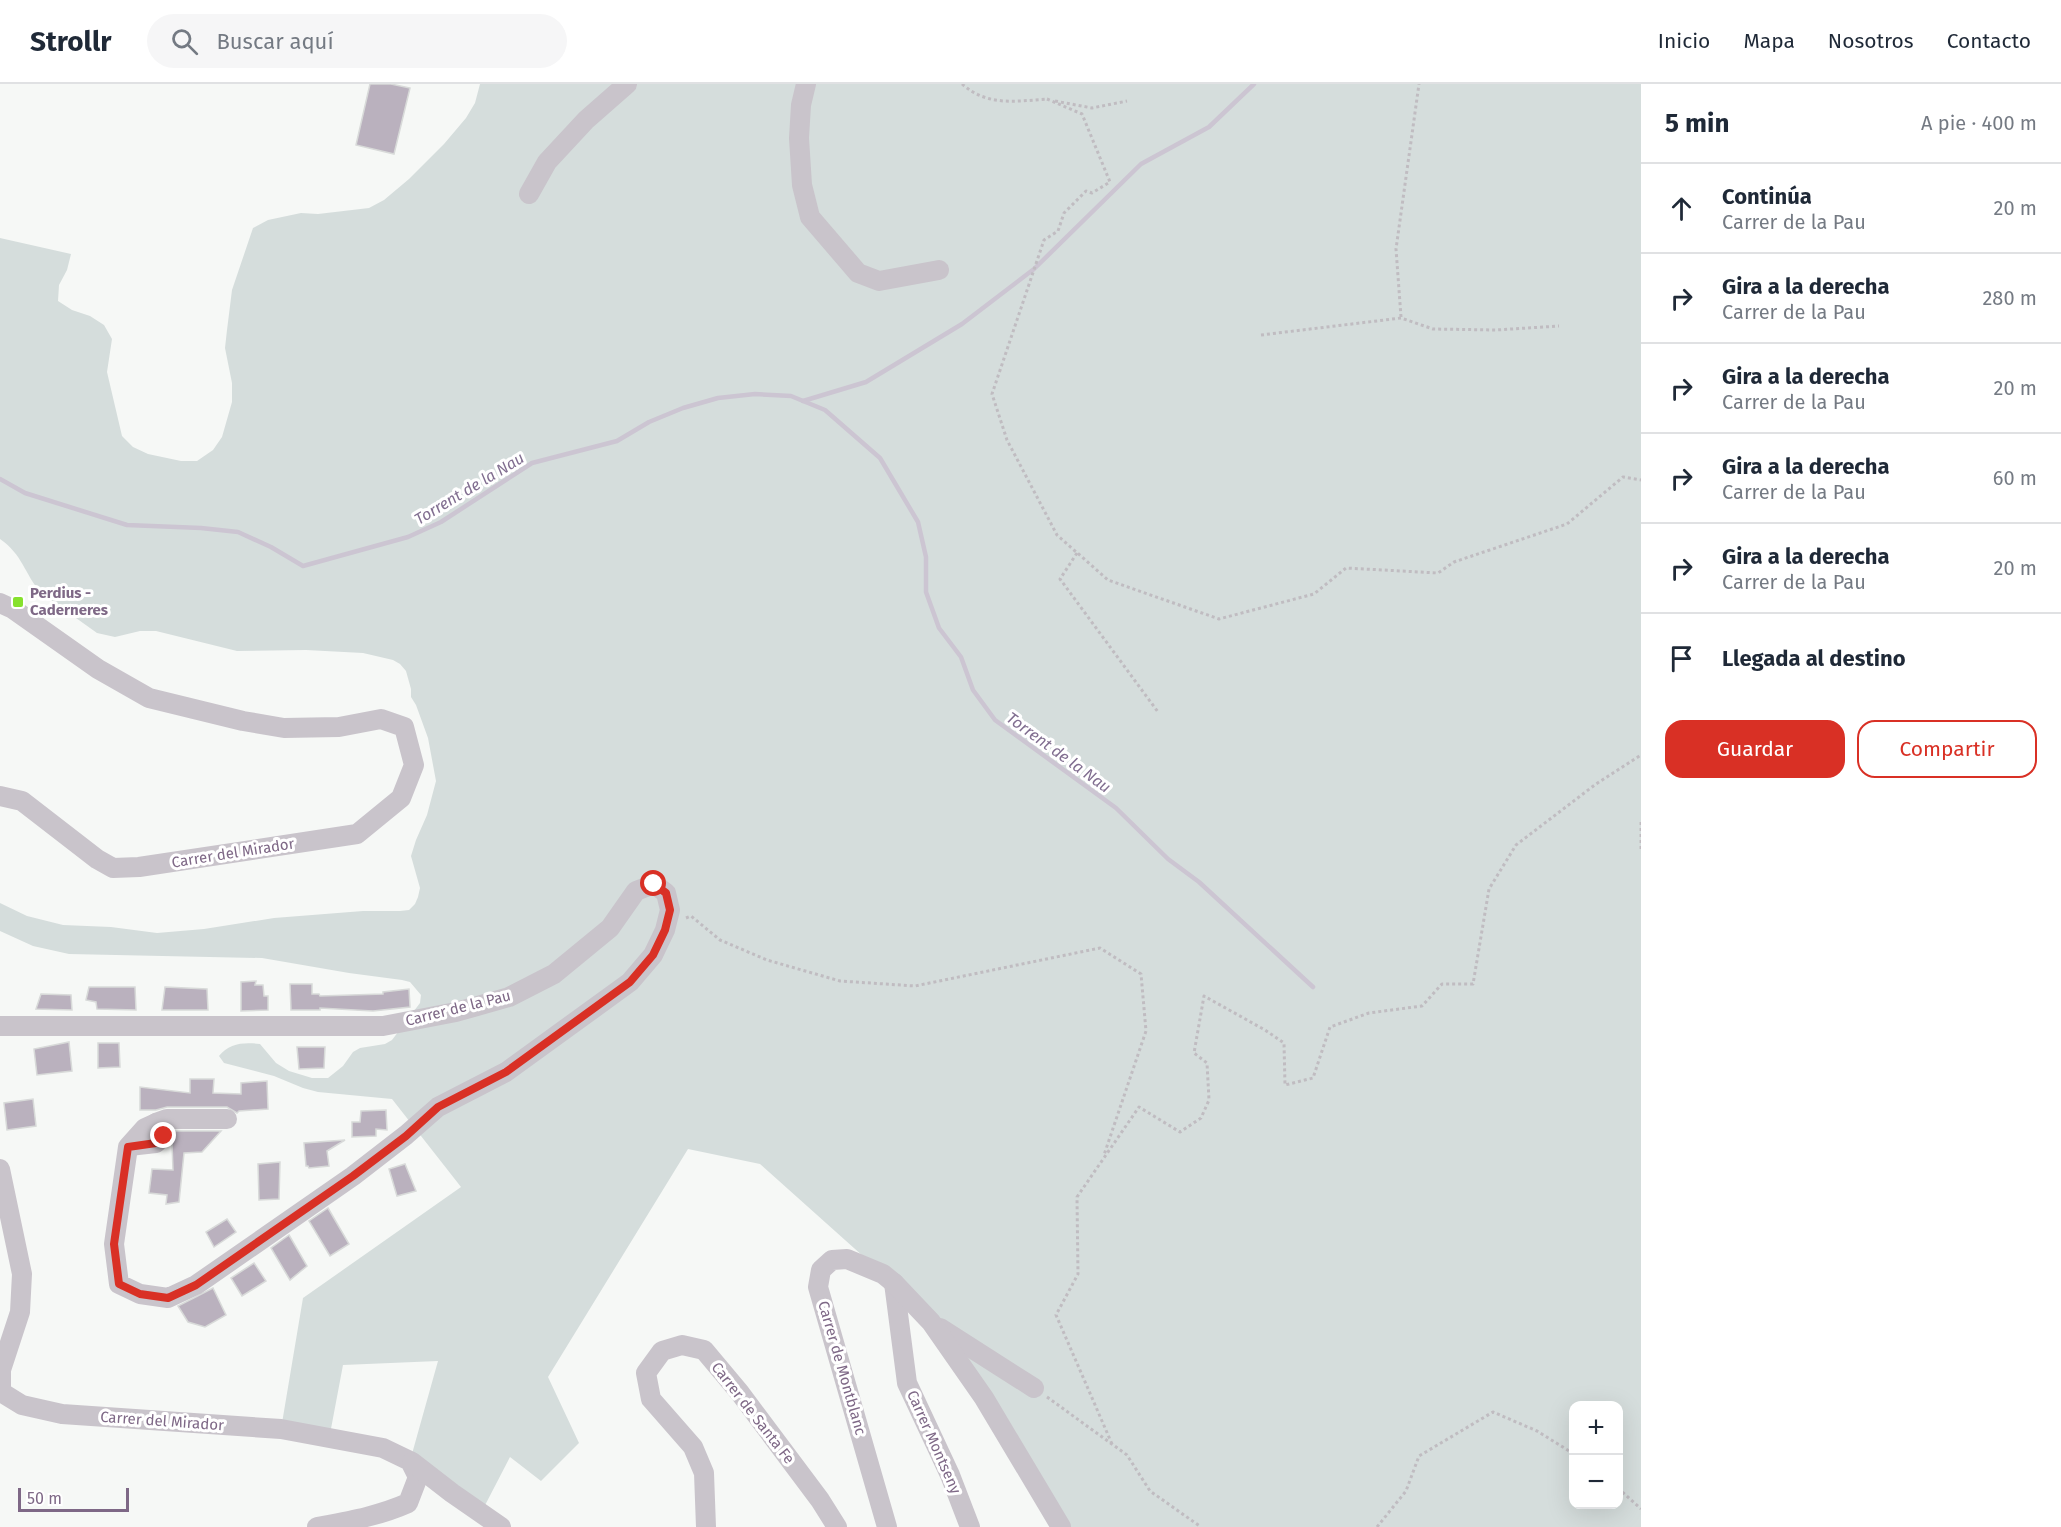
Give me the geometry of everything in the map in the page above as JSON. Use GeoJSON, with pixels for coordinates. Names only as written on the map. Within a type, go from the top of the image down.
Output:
{"type":"FeatureCollection","features":[{"type":"Feature","properties":{"kind":"street"},"geometry":{"type":"LineString","coordinates":[[529,194],[547,162],[586,120],[627,84]]}},
{"type":"Feature","properties":{"kind":"street"},"geometry":{"type":"LineString","coordinates":[[806,84],[801,105],[799,138],[802,185],[810,217],[858,273],[879,281],[939,270]]}},
{"type":"Feature","properties":{"kind":"street","name":"Carrer del Mirador"},"geometry":{"type":"LineString","coordinates":[[0,603],[13,609],[98,669],[149,698],[243,721],[284,728],[339,727],[381,719],[404,727],[414,765],[401,798],[357,834],[139,867],[113,868],[97,859],[22,801],[0,796]]}},
{"type":"Feature","properties":{"kind":"street","name":"Carrer de la Pau"},"geometry":{"type":"LineString","coordinates":[[0,1026],[383,1026],[456,1012],[510,997],[555,974],[610,928],[636,891],[654,884],[666,893],[670,910],[667,924],[653,955],[630,982],[506,1072],[438,1107],[406,1136],[353,1176],[196,1285],[168,1298],[140,1294],[119,1284],[114,1244],[129,1146],[145,1128],[167,1119],[227,1119]]}},
{"type":"Feature","properties":{"kind":"street","name":"Carrer del Mirador"},"geometry":{"type":"LineString","coordinates":[[0,1169],[22,1274],[20,1312],[1,1370],[1,1392],[22,1405],[62,1414],[281,1429],[383,1448],[410,1461]]}},
{"type":"Feature","properties":{"kind":"street","name":"Carrer de Montblanc"},"geometry":{"type":"LineString","coordinates":[[887,1527],[818,1287],[821,1270],[832,1260],[848,1259],[883,1274],[931,1322],[984,1398],[1060,1527]]}},
{"type":"Feature","properties":{"kind":"street","name":"Carrer Montseny"},"geometry":{"type":"LineString","coordinates":[[894,1283],[907,1383],[950,1475],[970,1527]]}},
{"type":"Feature","properties":{"kind":"street","name":"Carrer de Montblanc"},"geometry":{"type":"LineString","coordinates":[[931,1322],[1034,1388]]}},
{"type":"Feature","properties":{"kind":"street","name":"Carrer de Santa Fe"},"geometry":{"type":"LineString","coordinates":[[706,1527],[704,1473],[693,1447],[651,1399],[646,1373],[662,1351],[682,1345],[704,1350],[747,1402],[820,1500],[837,1527]]}},
{"type":"Feature","properties":{"kind":"street"},"geometry":{"type":"LineString","coordinates":[[317,1527],[388,1512],[408,1503],[418,1477],[410,1461]]}},
{"type":"Feature","properties":{"kind":"street"},"geometry":{"type":"LineString","coordinates":[[410,1461],[501,1527]]}},
{"type":"Feature","properties":{"kind":"path"},"geometry":{"type":"LineString","coordinates":[[962,84],[973,94],[1011,103],[1047,99],[1092,108],[1126,100]]}},
{"type":"Feature","properties":{"kind":"path"},"geometry":{"type":"LineString","coordinates":[[1401,318],[1396,249],[1419,84]]}},
{"type":"Feature","properties":{"kind":"path"},"geometry":{"type":"LineString","coordinates":[[1047,99],[1082,114],[1110,182],[1092,193],[1086,191],[1064,213],[1058,231],[1044,240],[992,394],[1007,440],[1057,535],[1108,580],[1219,619],[1314,594],[1346,568],[1438,573],[1454,562],[1567,524],[1623,477],[1641,480]]}},
{"type":"Feature","properties":{"kind":"path"},"geometry":{"type":"LineString","coordinates":[[1261,335],[1401,318],[1433,328],[1496,330],[1559,326]]}},
{"type":"Feature","properties":{"kind":"path"},"geometry":{"type":"LineString","coordinates":[[1077,552],[1060,579],[1158,712]]}},
{"type":"Feature","properties":{"kind":"path"},"geometry":{"type":"LineString","coordinates":[[1112,1444],[1056,1315],[1078,1274],[1077,1197],[1139,1107],[1180,1132],[1201,1118],[1209,1100],[1207,1063],[1194,1053],[1204,996],[1284,1043],[1285,1085],[1313,1078],[1330,1027],[1369,1013],[1422,1006],[1442,984],[1473,984],[1489,889],[1516,845],[1596,784],[1641,755]]}},
{"type":"Feature","properties":{"kind":"path"},"geometry":{"type":"LineString","coordinates":[[1641,822],[1641,852]]}},
{"type":"Feature","properties":{"kind":"path"},"geometry":{"type":"LineString","coordinates":[[667,924],[691,916],[720,940],[766,960],[840,981],[915,986],[1100,948],[1142,974],[1146,1031],[1102,1160]]}},
{"type":"Feature","properties":{"kind":"path"},"geometry":{"type":"LineString","coordinates":[[1034,1388],[1127,1455],[1150,1491],[1201,1527]]}},
{"type":"Feature","properties":{"kind":"path"},"geometry":{"type":"LineString","coordinates":[[1377,1527],[1406,1491],[1419,1456],[1493,1412],[1537,1431],[1569,1451]]}},
{"type":"Feature","properties":{"kind":"path"},"geometry":{"type":"LineString","coordinates":[[1623,1493],[1641,1509]]}},
{"type":"Feature","properties":{"kind":"shaded area"},"geometry":{"type":"Polygon","coordinates":[[[480,84],[1641,84],[1641,1527],[1061,1527],[984,1398],[883,1274],[760,1164],[688,1149],[548,1377],[579,1443],[541,1481],[510,1457],[481,1513],[410,1461],[438,1361],[343,1365],[330,1434],[281,1429],[303,1298],[461,1187],[392,1099],[318,1092],[274,1076],[224,1063],[219,1056],[227,1048],[237,1044],[260,1044],[276,1063],[289,1071],[312,1078],[328,1078],[343,1066],[353,1052],[392,1040],[420,1003],[421,995],[410,982],[402,980],[262,958],[69,954],[33,946],[0,931],[0,903],[27,916],[63,925],[111,927],[157,933],[204,929],[274,918],[409,910],[415,904],[420,888],[411,856],[427,815],[436,781],[428,738],[411,697],[406,671],[393,660],[363,653],[306,650],[237,651],[156,631],[140,631],[115,637],[97,633],[41,593],[35,586],[14,551],[0,539],[0,238],[71,254],[67,270],[59,285],[58,301],[104,325],[112,339],[107,372],[122,436],[133,447],[148,454],[181,461],[197,461],[213,450],[222,437],[232,402],[232,383],[225,348],[227,330],[232,290],[253,228],[268,220],[301,213],[318,214],[369,208],[384,200],[409,179],[466,118],[475,103],[480,84]]]}},
{"type":"Feature","properties":{"kind":"building"},"geometry":{"type":"Polygon","coordinates":[[[370,84],[391,84],[410,88],[394,154],[356,145],[370,84]]]}},
{"type":"Feature","properties":{"kind":"building"},"geometry":{"type":"Polygon","coordinates":[[[256,981],[255,985],[263,985],[264,996],[268,996],[268,1010],[241,1011],[241,982],[256,981]]]}},
{"type":"Feature","properties":{"kind":"building"},"geometry":{"type":"Polygon","coordinates":[[[290,984],[312,984],[312,994],[320,996],[383,994],[383,992],[409,989],[410,1007],[373,1011],[320,1008],[320,1010],[291,1010],[290,984]]]}},
{"type":"Feature","properties":{"kind":"building"},"geometry":{"type":"Polygon","coordinates":[[[89,987],[135,987],[136,1010],[97,1009],[96,1002],[86,1000],[89,987]]]}},
{"type":"Feature","properties":{"kind":"building"},"geometry":{"type":"Polygon","coordinates":[[[165,987],[207,989],[208,1010],[162,1010],[165,987]]]}},
{"type":"Feature","properties":{"kind":"building"},"geometry":{"type":"Polygon","coordinates":[[[41,994],[71,995],[72,1010],[36,1009],[41,994]]]}},
{"type":"Feature","properties":{"kind":"building"},"geometry":{"type":"Polygon","coordinates":[[[69,1042],[72,1071],[37,1075],[34,1049],[69,1042]]]}},
{"type":"Feature","properties":{"kind":"building"},"geometry":{"type":"Polygon","coordinates":[[[98,1043],[119,1043],[120,1067],[98,1068],[98,1043]]]}},
{"type":"Feature","properties":{"kind":"building"},"geometry":{"type":"Polygon","coordinates":[[[297,1047],[325,1047],[324,1068],[299,1069],[297,1047]]]}},
{"type":"Feature","properties":{"kind":"building"},"geometry":{"type":"Polygon","coordinates":[[[190,1079],[214,1079],[213,1093],[241,1094],[241,1083],[267,1081],[268,1109],[237,1113],[227,1107],[167,1107],[140,1110],[140,1087],[190,1093],[190,1079]]]}},
{"type":"Feature","properties":{"kind":"building"},"geometry":{"type":"Polygon","coordinates":[[[33,1099],[36,1126],[7,1130],[4,1103],[33,1099]]]}},
{"type":"Feature","properties":{"kind":"building"},"geometry":{"type":"Polygon","coordinates":[[[386,1110],[387,1130],[376,1129],[376,1136],[352,1137],[352,1122],[360,1122],[361,1111],[386,1110]]]}},
{"type":"Feature","properties":{"kind":"building"},"geometry":{"type":"Polygon","coordinates":[[[175,1131],[221,1131],[202,1152],[184,1153],[179,1202],[166,1204],[167,1195],[149,1193],[152,1169],[173,1170],[172,1144],[175,1131]]]}},
{"type":"Feature","properties":{"kind":"building"},"geometry":{"type":"Polygon","coordinates":[[[345,1140],[327,1151],[329,1166],[309,1168],[306,1166],[304,1143],[345,1140]]]}},
{"type":"Feature","properties":{"kind":"building"},"geometry":{"type":"Polygon","coordinates":[[[280,1162],[279,1199],[259,1200],[258,1164],[280,1162]]]}},
{"type":"Feature","properties":{"kind":"building"},"geometry":{"type":"Polygon","coordinates":[[[405,1164],[416,1191],[397,1196],[389,1169],[405,1164]]]}},
{"type":"Feature","properties":{"kind":"building"},"geometry":{"type":"Polygon","coordinates":[[[328,1208],[349,1244],[330,1256],[309,1221],[328,1208]]]}},
{"type":"Feature","properties":{"kind":"building"},"geometry":{"type":"Polygon","coordinates":[[[227,1219],[236,1232],[214,1247],[206,1232],[227,1219]]]}},
{"type":"Feature","properties":{"kind":"building"},"geometry":{"type":"Polygon","coordinates":[[[289,1235],[307,1266],[290,1280],[271,1248],[289,1235]]]}},
{"type":"Feature","properties":{"kind":"building"},"geometry":{"type":"Polygon","coordinates":[[[254,1263],[266,1281],[242,1296],[231,1278],[254,1263]]]}},
{"type":"Feature","properties":{"kind":"building"},"geometry":{"type":"Polygon","coordinates":[[[213,1288],[226,1315],[205,1327],[188,1322],[178,1306],[213,1288]]]}},
{"type":"Feature","properties":{"kind":"waterway"},"geometry":{"type":"LineString","coordinates":[[803,401],[866,382],[962,324],[1034,269],[1141,164],[1209,127],[1254,84]]}},
{"type":"Feature","properties":{"kind":"waterway","name":"Torrent de la Nau"},"geometry":{"type":"LineString","coordinates":[[0,479],[25,493],[127,525],[238,532],[271,547],[303,566],[408,537],[441,522],[532,463],[617,441],[649,422],[683,408],[718,398],[755,394],[791,396],[825,410],[880,458],[918,522],[926,557],[926,592],[939,628],[961,657],[973,690],[995,720],[1116,808],[1168,859],[1199,882],[1313,987]]}},
{"type":"Feature","properties":{"kind":"place","name":"Perdius - Caderneres"},"geometry":{"type":"Point","coordinates":[18,602]}},
{"type":"Feature","properties":{"kind":"route"},"geometry":{"type":"LineString","coordinates":[[164,1136],[156,1143],[128,1147],[114,1244],[119,1284],[140,1294],[168,1298],[196,1285],[353,1176],[406,1136],[438,1107],[506,1072],[630,982],[653,955],[667,924],[670,910],[666,893],[654,884]]}}]}
